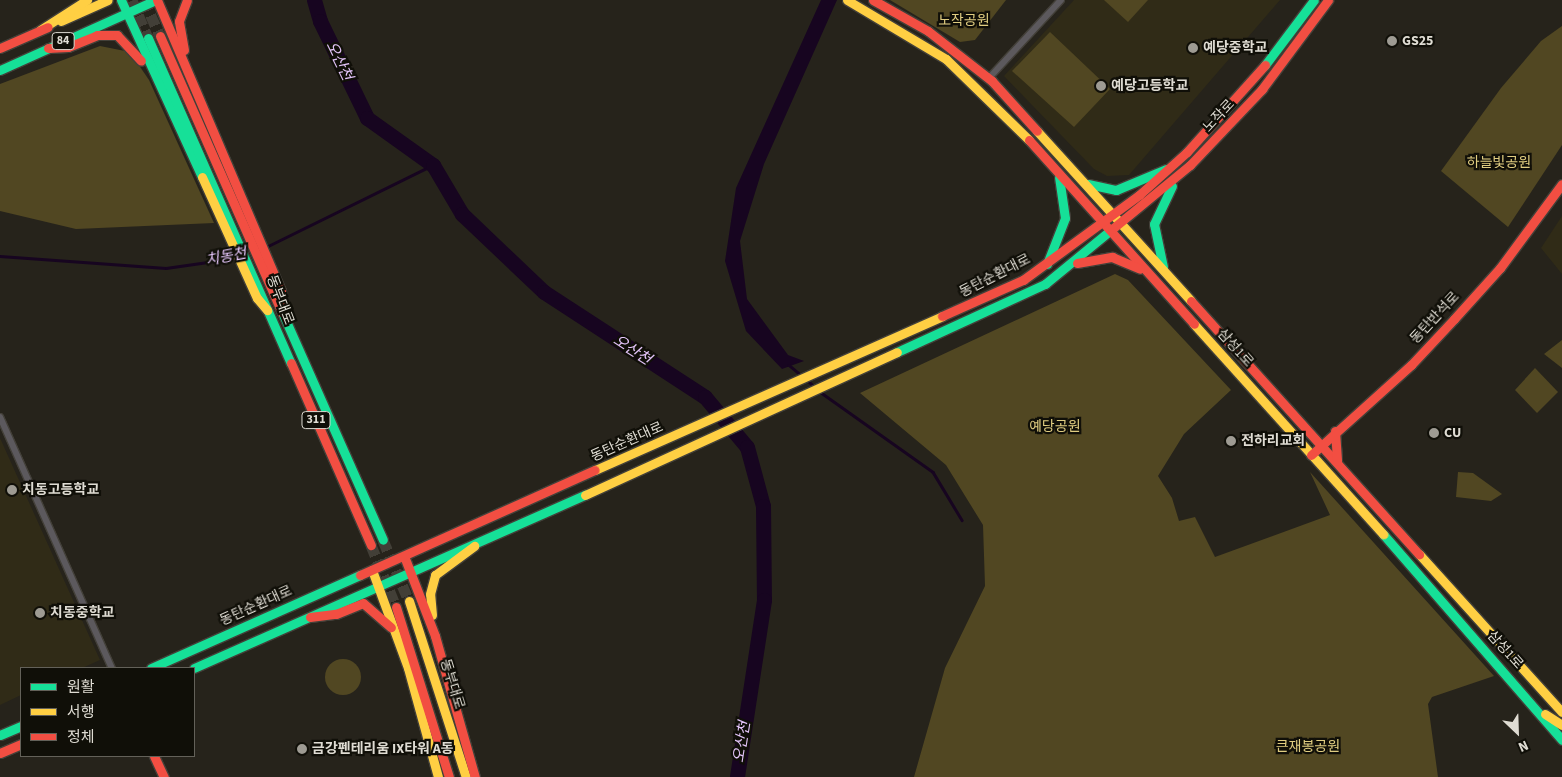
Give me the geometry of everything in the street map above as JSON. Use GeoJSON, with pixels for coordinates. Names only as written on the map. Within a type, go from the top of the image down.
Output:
{"type":"FeatureCollection","features":[{"type":"Feature","properties":{"kind":"main road"},"geometry":{"type":"LineString","coordinates":[[40,30],[87,0]]}},
{"type":"Feature","properties":{"kind":"main road","name":"84"},"geometry":{"type":"LineString","coordinates":[[0,48],[108,0]]}},
{"type":"Feature","properties":{"kind":"main road"},"geometry":{"type":"LineString","coordinates":[[121,0],[155,74],[268,294]]}},
{"type":"Feature","properties":{"kind":"main road"},"geometry":{"type":"LineString","coordinates":[[157,0],[250,218],[268,294]]}},
{"type":"Feature","properties":{"kind":"main road","name":"84"},"geometry":{"type":"LineString","coordinates":[[0,70],[157,0]]}},
{"type":"Feature","properties":{"kind":"main road"},"geometry":{"type":"LineString","coordinates":[[183,59],[179,21],[187,0]]}},
{"type":"Feature","properties":{"kind":"main road","name":"삼성1로"},"geometry":{"type":"LineString","coordinates":[[847,0],[911,35],[964,74],[1156,280],[1542,713],[1562,740]]}},
{"type":"Feature","properties":{"kind":"main road","name":"삼성1로"},"geometry":{"type":"LineString","coordinates":[[873,0],[928,31],[989,78],[1322,444],[1562,712]]}},
{"type":"Feature","properties":{"kind":"main road","name":"노작로"},"geometry":{"type":"LineString","coordinates":[[1112,233],[1177,178],[1262,89],[1328,0]]}},
{"type":"Feature","properties":{"kind":"main road","name":"노작로"},"geometry":{"type":"LineString","coordinates":[[1103,223],[1169,169],[1258,75],[1311,1]]}},
{"type":"Feature","properties":{"kind":"main road"},"geometry":{"type":"LineString","coordinates":[[48,48],[68,47],[97,34],[117,35],[155,74]]}},
{"type":"Feature","properties":{"kind":"main road","name":"동부대로"},"geometry":{"type":"LineString","coordinates":[[160,36],[231,220]]}},
{"type":"Feature","properties":{"kind":"main road","name":"동부대로"},"geometry":{"type":"LineString","coordinates":[[148,38],[231,220],[268,294],[285,320],[383,540]]}},
{"type":"Feature","properties":{"kind":"main road"},"geometry":{"type":"LineString","coordinates":[[1076,174],[1092,187],[1106,191],[1169,169]]}},
{"type":"Feature","properties":{"kind":"main road"},"geometry":{"type":"LineString","coordinates":[[1046,266],[1066,213],[1057,172]]}},
{"type":"Feature","properties":{"kind":"main road"},"geometry":{"type":"LineString","coordinates":[[1165,272],[1154,224],[1177,178]]}},
{"type":"Feature","properties":{"kind":"main road","name":"동탄반석로"},"geometry":{"type":"LineString","coordinates":[[1311,454],[1411,365],[1454,319],[1500,268],[1562,184]]}},
{"type":"Feature","properties":{"kind":"main road"},"geometry":{"type":"LineString","coordinates":[[1149,186],[1148,194],[1157,195]]}},
{"type":"Feature","properties":{"kind":"main road","name":"동탄순환대로"},"geometry":{"type":"LineString","coordinates":[[153,667],[988,297],[1046,266],[1103,223]]}},
{"type":"Feature","properties":{"kind":"main road"},"geometry":{"type":"LineString","coordinates":[[195,668],[474,546],[1021,298],[1074,264],[1112,233]]}},
{"type":"Feature","properties":{"kind":"main road"},"geometry":{"type":"LineString","coordinates":[[1080,240],[1088,241],[1088,252]]}},
{"type":"Feature","properties":{"kind":"main road"},"geometry":{"type":"LineString","coordinates":[[1074,264],[1112,256],[1127,260],[1156,280]]}},
{"type":"Feature","properties":{"kind":"main road","name":"동부대로"},"geometry":{"type":"LineString","coordinates":[[268,294],[273,317],[371,545]]}},
{"type":"Feature","properties":{"kind":"main road"},"geometry":{"type":"LineString","coordinates":[[1335,431],[1337,461]]}},
{"type":"Feature","properties":{"kind":"main road"},"geometry":{"type":"LineString","coordinates":[[435,636],[430,594],[435,575],[474,546]]}},
{"type":"Feature","properties":{"kind":"main road"},"geometry":{"type":"LineString","coordinates":[[404,556],[435,636],[475,777]]}},
{"type":"Feature","properties":{"kind":"main road"},"geometry":{"type":"LineString","coordinates":[[372,570],[394,630],[438,777]]}},
{"type":"Feature","properties":{"kind":"main road","name":"동부대로"},"geometry":{"type":"LineString","coordinates":[[409,601],[466,777]]}},
{"type":"Feature","properties":{"kind":"main road"},"geometry":{"type":"LineString","coordinates":[[310,617],[336,614],[363,603],[394,630]]}},
{"type":"Feature","properties":{"kind":"main road","name":"동부대로"},"geometry":{"type":"LineString","coordinates":[[396,606],[449,777]]}},
{"type":"Feature","properties":{"kind":"main road"},"geometry":{"type":"LineString","coordinates":[[1542,713],[1562,725]]}},
{"type":"Feature","properties":{"kind":"main road"},"geometry":{"type":"LineString","coordinates":[[0,735],[20,726]]}},
{"type":"Feature","properties":{"kind":"main road"},"geometry":{"type":"LineString","coordinates":[[0,753],[20,744]]}},
{"type":"Feature","properties":{"kind":"main road"},"geometry":{"type":"LineString","coordinates":[[154,757],[164,777]]}},
{"type":"Feature","properties":{"kind":"street"},"geometry":{"type":"LineString","coordinates":[[989,78],[1061,0]]}},
{"type":"Feature","properties":{"kind":"street"},"geometry":{"type":"LineString","coordinates":[[0,417],[112,667]]}},
{"type":"Feature","properties":{"kind":"shaded area"},"geometry":{"type":"Polygon","coordinates":[[[821,0],[837,0],[764,164],[740,241],[747,299],[788,355],[804,361],[782,369],[746,331],[725,261],[736,188],[821,0]]]}},
{"type":"Feature","properties":{"kind":"shaded area","name":"예당고등학교"},"geometry":{"type":"Polygon","coordinates":[[[1074,0],[1280,0],[1129,175],[1107,176],[1094,169],[1004,76],[1074,0]]]}},
{"type":"Feature","properties":{"kind":"shaded area"},"geometry":{"type":"Polygon","coordinates":[[[1562,216],[1562,274],[1541,248],[1562,216]]]}},
{"type":"Feature","properties":{"kind":"shaded area","name":"치동중학교"},"geometry":{"type":"Polygon","coordinates":[[[0,438],[100,660],[84,667],[20,667],[20,695],[0,705],[0,438]]]}},
{"type":"Feature","properties":{"kind":"green space","name":"노작공원"},"geometry":{"type":"Polygon","coordinates":[[[890,0],[1006,0],[975,40],[960,42],[890,0]]]}},
{"type":"Feature","properties":{"kind":"green space"},"geometry":{"type":"Polygon","coordinates":[[[1104,0],[1148,0],[1128,22],[1104,0]]]}},
{"type":"Feature","properties":{"kind":"green space","name":"하늘빛공원"},"geometry":{"type":"Polygon","coordinates":[[[1562,26],[1562,145],[1508,227],[1441,171],[1501,88],[1541,41],[1562,26]]]}},
{"type":"Feature","properties":{"kind":"green space"},"geometry":{"type":"Polygon","coordinates":[[[1050,32],[1110,89],[1074,127],[1012,71],[1050,32]]]}},
{"type":"Feature","properties":{"kind":"green space"},"geometry":{"type":"Polygon","coordinates":[[[100,46],[130,52],[149,80],[214,223],[76,229],[0,211],[0,84],[100,46]]]}},
{"type":"Feature","properties":{"kind":"green space"},"geometry":{"type":"Polygon","coordinates":[[[1115,274],[1128,280],[1231,390],[1184,434],[1158,476],[1172,498],[1179,521],[1195,517],[1215,557],[1330,515],[1310,472],[1494,676],[1432,697],[1428,704],[1438,777],[914,777],[945,668],[985,586],[983,525],[946,465],[860,393],[1115,274]]]}},
{"type":"Feature","properties":{"kind":"green space"},"geometry":{"type":"Polygon","coordinates":[[[1562,340],[1562,368],[1544,354],[1562,340]]]}},
{"type":"Feature","properties":{"kind":"green space"},"geometry":{"type":"Polygon","coordinates":[[[1535,368],[1558,392],[1537,413],[1515,390],[1535,368]]]}},
{"type":"Feature","properties":{"kind":"green space"},"geometry":{"type":"Polygon","coordinates":[[[1458,472],[1473,473],[1502,494],[1491,501],[1456,497],[1458,472]]]}},
{"type":"Feature","properties":{"kind":"green space"},"geometry":{"type":"Polygon","coordinates":[[[343,659],[355,665],[361,677],[355,689],[343,695],[331,689],[325,677],[331,665],[343,659]]]}},
{"type":"Feature","properties":{"kind":"waterway","name":"오산천"},"geometry":{"type":"LineString","coordinates":[[314,0],[320,21],[367,118],[433,165],[462,214],[544,292],[705,397],[747,447],[763,506],[764,600],[737,777]]}},
{"type":"Feature","properties":{"kind":"waterway","name":"치동천"},"geometry":{"type":"LineString","coordinates":[[266,247],[433,165]]}},
{"type":"Feature","properties":{"kind":"waterway","name":"치동천"},"geometry":{"type":"LineString","coordinates":[[0,256],[166,268],[235,258]]}},
{"type":"Feature","properties":{"kind":"waterway"},"geometry":{"type":"LineString","coordinates":[[789,365],[802,376]]}},
{"type":"Feature","properties":{"kind":"waterway"},"geometry":{"type":"LineString","coordinates":[[806,379],[815,387]]}},
{"type":"Feature","properties":{"kind":"waterway"},"geometry":{"type":"LineString","coordinates":[[819,391],[933,472],[962,520]]}},
{"type":"Feature","properties":{"kind":"tunnel"},"geometry":{"type":"LineString","coordinates":[[132,0],[148,38]]}},
{"type":"Feature","properties":{"kind":"tunnel"},"geometry":{"type":"LineString","coordinates":[[144,0],[160,36]]}},
{"type":"Feature","properties":{"kind":"tunnel"},"geometry":{"type":"LineString","coordinates":[[383,540],[409,601]]}},
{"type":"Feature","properties":{"kind":"tunnel"},"geometry":{"type":"LineString","coordinates":[[371,545],[396,607]]}},
{"type":"Feature","properties":{"kind":"traffic: fast"},"geometry":{"type":"LineString","coordinates":[[121,0],[202,177]]}},
{"type":"Feature","properties":{"kind":"traffic: fast"},"geometry":{"type":"LineString","coordinates":[[0,70],[156,0]]}},
{"type":"Feature","properties":{"kind":"traffic: fast"},"geometry":{"type":"LineString","coordinates":[[1265,65],[1314,0]]}},
{"type":"Feature","properties":{"kind":"traffic: fast"},"geometry":{"type":"LineString","coordinates":[[148,38],[291,363]]}},
{"type":"Feature","properties":{"kind":"traffic: fast"},"geometry":{"type":"LineString","coordinates":[[1088,184],[1116,190],[1166,169]]}},
{"type":"Feature","properties":{"kind":"traffic: fast"},"geometry":{"type":"LineString","coordinates":[[1047,264],[1065,218],[1059,177]]}},
{"type":"Feature","properties":{"kind":"traffic: fast"},"geometry":{"type":"LineString","coordinates":[[1163,267],[1154,224],[1172,186]]}},
{"type":"Feature","properties":{"kind":"traffic: fast"},"geometry":{"type":"LineString","coordinates":[[897,352],[1045,284],[1112,229]]}},
{"type":"Feature","properties":{"kind":"traffic: fast"},"geometry":{"type":"LineString","coordinates":[[282,312],[383,540]]}},
{"type":"Feature","properties":{"kind":"traffic: fast"},"geometry":{"type":"LineString","coordinates":[[195,668],[585,495]]}},
{"type":"Feature","properties":{"kind":"traffic: fast"},"geometry":{"type":"LineString","coordinates":[[1383,534],[1562,740]]}},
{"type":"Feature","properties":{"kind":"traffic: fast"},"geometry":{"type":"LineString","coordinates":[[153,667],[360,575]]}},
{"type":"Feature","properties":{"kind":"traffic: fast"},"geometry":{"type":"LineString","coordinates":[[0,735],[20,726]]}},
{"type":"Feature","properties":{"kind":"traffic: slow"},"geometry":{"type":"LineString","coordinates":[[40,30],[87,0]]}},
{"type":"Feature","properties":{"kind":"traffic: slow"},"geometry":{"type":"LineString","coordinates":[[61,21],[108,0]]}},
{"type":"Feature","properties":{"kind":"traffic: slow"},"geometry":{"type":"LineString","coordinates":[[847,0],[946,59],[1029,140]]}},
{"type":"Feature","properties":{"kind":"traffic: slow"},"geometry":{"type":"LineString","coordinates":[[1037,131],[1191,301]]}},
{"type":"Feature","properties":{"kind":"traffic: slow"},"geometry":{"type":"LineString","coordinates":[[202,177],[257,298],[267,310]]}},
{"type":"Feature","properties":{"kind":"traffic: slow"},"geometry":{"type":"LineString","coordinates":[[595,470],[942,316]]}},
{"type":"Feature","properties":{"kind":"traffic: slow"},"geometry":{"type":"LineString","coordinates":[[1194,324],[1383,534]]}},
{"type":"Feature","properties":{"kind":"traffic: slow"},"geometry":{"type":"LineString","coordinates":[[585,495],[897,352]]}},
{"type":"Feature","properties":{"kind":"traffic: slow"},"geometry":{"type":"LineString","coordinates":[[432,615],[430,594],[435,575],[474,546]]}},
{"type":"Feature","properties":{"kind":"traffic: slow"},"geometry":{"type":"LineString","coordinates":[[1419,554],[1562,712]]}},
{"type":"Feature","properties":{"kind":"traffic: slow"},"geometry":{"type":"LineString","coordinates":[[372,570],[408,668],[438,777]]}},
{"type":"Feature","properties":{"kind":"traffic: slow"},"geometry":{"type":"LineString","coordinates":[[409,601],[466,777]]}},
{"type":"Feature","properties":{"kind":"traffic: slow"},"geometry":{"type":"LineString","coordinates":[[1545,714],[1562,725]]}},
{"type":"Feature","properties":{"kind":"traffic: jam"},"geometry":{"type":"LineString","coordinates":[[157,0],[281,291],[283,308]]}},
{"type":"Feature","properties":{"kind":"traffic: jam"},"geometry":{"type":"LineString","coordinates":[[184,50],[179,21],[187,0]]}},
{"type":"Feature","properties":{"kind":"traffic: jam"},"geometry":{"type":"LineString","coordinates":[[873,0],[928,31],[992,81],[1037,131]]}},
{"type":"Feature","properties":{"kind":"traffic: jam"},"geometry":{"type":"LineString","coordinates":[[1112,229],[1190,165],[1262,89],[1328,0]]}},
{"type":"Feature","properties":{"kind":"traffic: jam"},"geometry":{"type":"LineString","coordinates":[[0,48],[48,27]]}},
{"type":"Feature","properties":{"kind":"traffic: jam"},"geometry":{"type":"LineString","coordinates":[[48,48],[68,47],[97,35],[117,35],[141,61]]}},
{"type":"Feature","properties":{"kind":"traffic: jam"},"geometry":{"type":"LineString","coordinates":[[160,36],[282,312]]}},
{"type":"Feature","properties":{"kind":"traffic: jam"},"geometry":{"type":"LineString","coordinates":[[942,316],[1023,280],[1139,195],[1187,152],[1265,65]]}},
{"type":"Feature","properties":{"kind":"traffic: jam"},"geometry":{"type":"LineString","coordinates":[[1029,140],[1194,324]]}},
{"type":"Feature","properties":{"kind":"traffic: jam"},"geometry":{"type":"LineString","coordinates":[[1311,455],[1411,365],[1454,319],[1500,268],[1562,184]]}},
{"type":"Feature","properties":{"kind":"traffic: jam"},"geometry":{"type":"LineString","coordinates":[[1077,263],[1112,257],[1140,269]]}},
{"type":"Feature","properties":{"kind":"traffic: jam"},"geometry":{"type":"LineString","coordinates":[[1191,301],[1419,554]]}},
{"type":"Feature","properties":{"kind":"traffic: jam"},"geometry":{"type":"LineString","coordinates":[[291,363],[371,545]]}},
{"type":"Feature","properties":{"kind":"traffic: jam"},"geometry":{"type":"LineString","coordinates":[[1335,431],[1337,461]]}},
{"type":"Feature","properties":{"kind":"traffic: jam"},"geometry":{"type":"LineString","coordinates":[[360,575],[595,470]]}},
{"type":"Feature","properties":{"kind":"traffic: jam"},"geometry":{"type":"LineString","coordinates":[[404,556],[435,636],[475,777]]}},
{"type":"Feature","properties":{"kind":"traffic: jam"},"geometry":{"type":"LineString","coordinates":[[310,617],[336,614],[363,603],[391,627]]}},
{"type":"Feature","properties":{"kind":"traffic: jam"},"geometry":{"type":"LineString","coordinates":[[396,607],[449,777]]}},
{"type":"Feature","properties":{"kind":"traffic: jam"},"geometry":{"type":"LineString","coordinates":[[0,753],[20,744]]}},
{"type":"Feature","properties":{"kind":"traffic: jam"},"geometry":{"type":"LineString","coordinates":[[154,757],[164,777]]}},
{"type":"Feature","properties":{"kind":"place","name":"GS25"},"geometry":{"type":"Point","coordinates":[1392,41]}},
{"type":"Feature","properties":{"kind":"place","name":"예당중학교"},"geometry":{"type":"Point","coordinates":[1193,48]}},
{"type":"Feature","properties":{"kind":"place","name":"예당고등학교"},"geometry":{"type":"Point","coordinates":[1101,86]}},
{"type":"Feature","properties":{"kind":"place","name":"CU"},"geometry":{"type":"Point","coordinates":[1434,433]}},
{"type":"Feature","properties":{"kind":"place","name":"전하리교회"},"geometry":{"type":"Point","coordinates":[1231,441]}},
{"type":"Feature","properties":{"kind":"place","name":"치동고등학교"},"geometry":{"type":"Point","coordinates":[12,490]}},
{"type":"Feature","properties":{"kind":"place","name":"치동중학교"},"geometry":{"type":"Point","coordinates":[40,613]}},
{"type":"Feature","properties":{"kind":"place","name":"금강펜테리움 IX타워 A동"},"geometry":{"type":"Point","coordinates":[302,749]}},
{"type":"Feature","properties":{"kind":"park label","name":"예당공원"},"geometry":{"type":"Point","coordinates":[1055,427]}},
{"type":"Feature","properties":{"kind":"park label","name":"큰재봉공원"},"geometry":{"type":"Point","coordinates":[1308,747]}}]}
